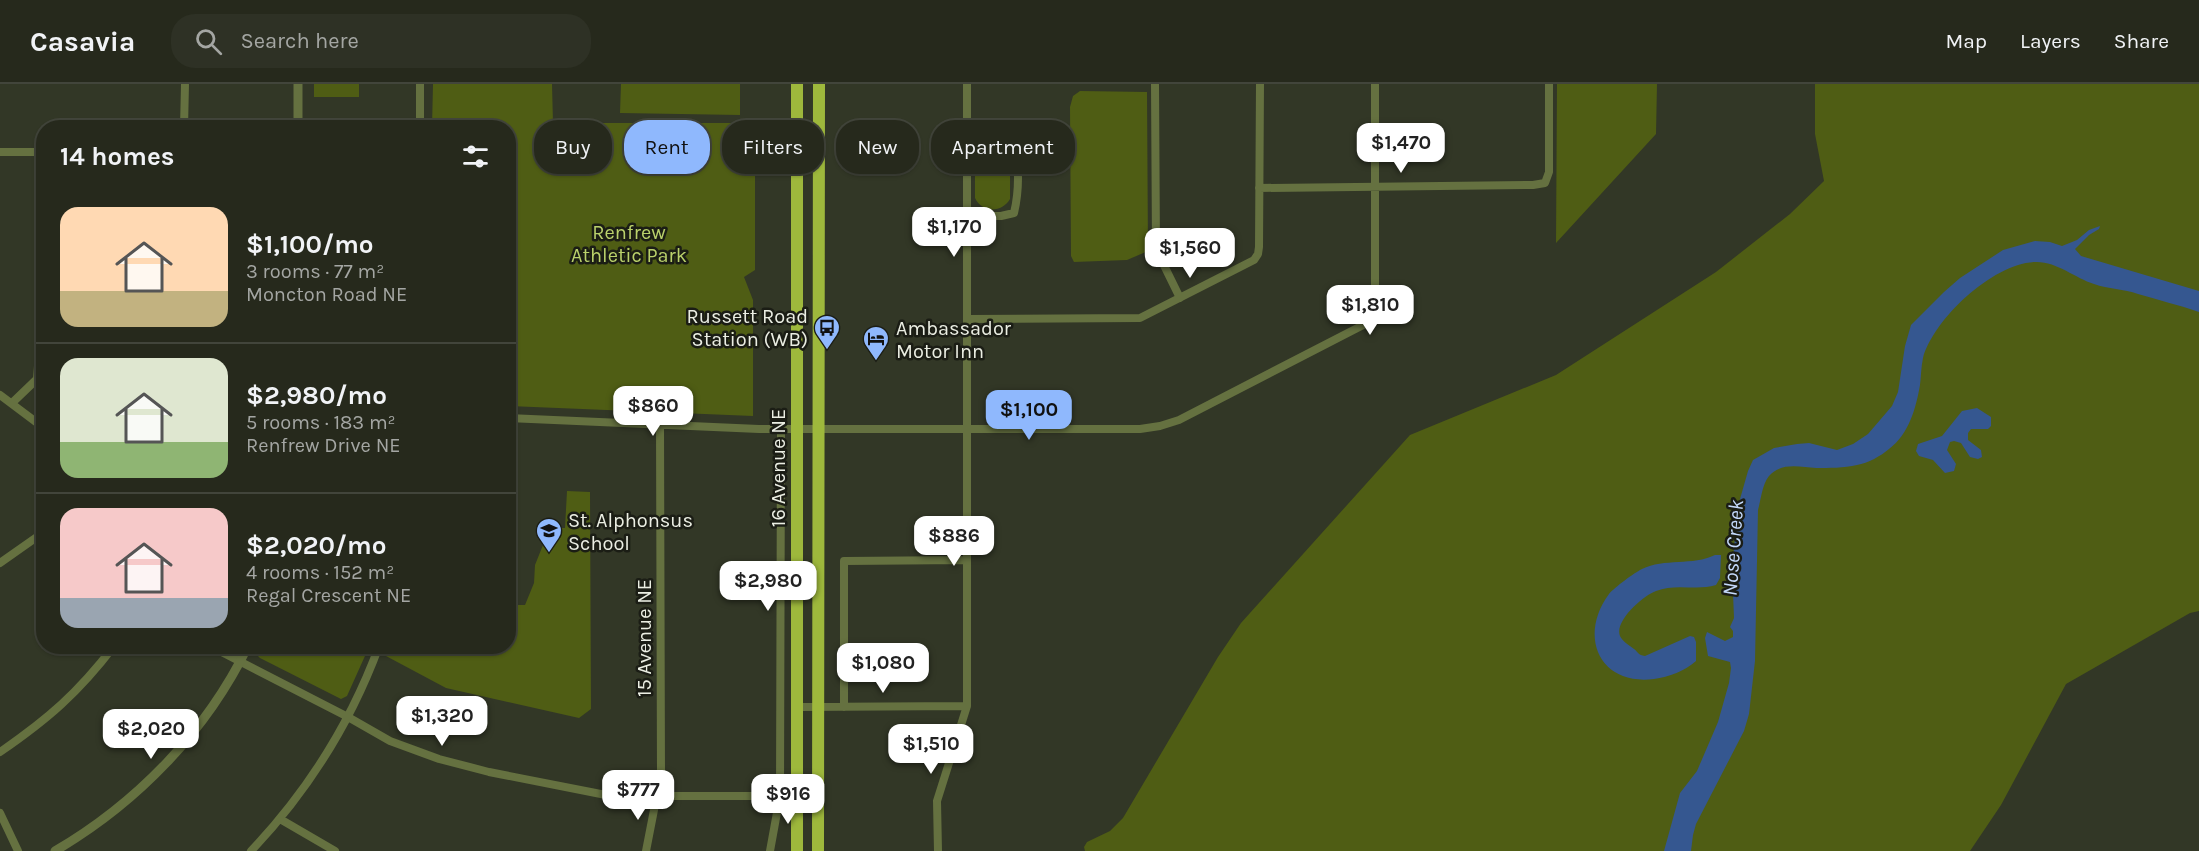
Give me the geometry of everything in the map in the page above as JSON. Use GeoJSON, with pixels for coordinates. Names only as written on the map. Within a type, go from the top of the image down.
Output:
{"type":"FeatureCollection","features":[{"type":"Feature","properties":{"kind":"highway","name":"16 Avenue NE"},"geometry":{"type":"LineString","coordinates":[[797,84],[798,851]]}},
{"type":"Feature","properties":{"kind":"highway","name":"16 Avenue NE"},"geometry":{"type":"LineString","coordinates":[[818,851],[819,84]]}},
{"type":"Feature","properties":{"kind":"street"},"geometry":{"type":"LineString","coordinates":[[184,120],[185,84]]}},
{"type":"Feature","properties":{"kind":"street"},"geometry":{"type":"LineString","coordinates":[[298,84],[298,120]]}},
{"type":"Feature","properties":{"kind":"street"},"geometry":{"type":"LineString","coordinates":[[420,84],[420,120]]}},
{"type":"Feature","properties":{"kind":"street"},"geometry":{"type":"LineString","coordinates":[[967,84],[967,120]]}},
{"type":"Feature","properties":{"kind":"street"},"geometry":{"type":"LineString","coordinates":[[1155,84],[1156,249],[1180,298]]}},
{"type":"Feature","properties":{"kind":"street"},"geometry":{"type":"LineString","coordinates":[[967,320],[1132,319],[1145,316],[1254,260],[1258,254],[1260,84]]}},
{"type":"Feature","properties":{"kind":"street"},"geometry":{"type":"LineString","coordinates":[[516,418],[781,429],[1140,429],[1160,426],[1189,415],[1371,321],[1375,307],[1375,84]]}},
{"type":"Feature","properties":{"kind":"street"},"geometry":{"type":"LineString","coordinates":[[1259,188],[1545,183],[1549,172],[1549,84]]}},
{"type":"Feature","properties":{"kind":"street"},"geometry":{"type":"LineString","coordinates":[[0,152],[36,152]]}},
{"type":"Feature","properties":{"kind":"street"},"geometry":{"type":"LineString","coordinates":[[938,851],[937,801],[967,706],[967,174]]}},
{"type":"Feature","properties":{"kind":"street"},"geometry":{"type":"LineString","coordinates":[[967,216],[1000,216],[1014,213],[1016,174]]}},
{"type":"Feature","properties":{"kind":"street"},"geometry":{"type":"LineString","coordinates":[[12,403],[36,381]]}},
{"type":"Feature","properties":{"kind":"street"},"geometry":{"type":"LineString","coordinates":[[0,395],[36,422]]}},
{"type":"Feature","properties":{"kind":"street","name":"15 Avenue NE"},"geometry":{"type":"LineString","coordinates":[[646,851],[661,774],[660,424]]}},
{"type":"Feature","properties":{"kind":"street"},"geometry":{"type":"LineString","coordinates":[[770,851],[780,796],[781,429]]}},
{"type":"Feature","properties":{"kind":"street"},"geometry":{"type":"LineString","coordinates":[[0,563],[36,538]]}},
{"type":"Feature","properties":{"kind":"street"},"geometry":{"type":"LineString","coordinates":[[844,707],[844,561],[966,560]]}},
{"type":"Feature","properties":{"kind":"street"},"geometry":{"type":"LineString","coordinates":[[0,752],[61,707],[89,679],[108,654]]}},
{"type":"Feature","properties":{"kind":"street"},"geometry":{"type":"LineString","coordinates":[[224,654],[390,741],[459,765],[594,794],[780,796]]}},
{"type":"Feature","properties":{"kind":"street"},"geometry":{"type":"LineString","coordinates":[[55,851],[107,818],[152,779],[208,712],[244,654]]}},
{"type":"Feature","properties":{"kind":"street"},"geometry":{"type":"LineString","coordinates":[[251,851],[280,819],[317,768],[348,717],[376,654]]}},
{"type":"Feature","properties":{"kind":"street"},"geometry":{"type":"LineString","coordinates":[[799,707],[967,706]]}},
{"type":"Feature","properties":{"kind":"street"},"geometry":{"type":"LineString","coordinates":[[0,813],[18,851]]}},
{"type":"Feature","properties":{"kind":"street"},"geometry":{"type":"LineString","coordinates":[[280,819],[335,851]]}},
{"type":"Feature","properties":{"kind":"green space"},"geometry":{"type":"Polygon","coordinates":[[[314,84],[359,84],[359,97],[314,97],[314,84]]]}},
{"type":"Feature","properties":{"kind":"green space","name":"Renfrew Athletic Park"},"geometry":{"type":"Polygon","coordinates":[[[433,84],[552,84],[553,120],[534,120],[534,174],[612,174],[612,123],[624,123],[624,174],[710,174],[710,123],[722,123],[722,174],[755,174],[755,270],[744,277],[753,300],[753,416],[516,406],[516,120],[432,120],[433,84]]]}},
{"type":"Feature","properties":{"kind":"green space"},"geometry":{"type":"Polygon","coordinates":[[[621,84],[740,84],[740,115],[620,113],[621,84]]]}},
{"type":"Feature","properties":{"kind":"green space"},"geometry":{"type":"Polygon","coordinates":[[[1557,84],[1657,84],[1656,134],[1556,243],[1557,84]]]}},
{"type":"Feature","properties":{"kind":"green space"},"geometry":{"type":"Polygon","coordinates":[[[1815,84],[2199,84],[2199,611],[2190,613],[2066,684],[2001,805],[1970,851],[1085,851],[1084,847],[1087,842],[1110,831],[1123,818],[1218,657],[1241,623],[1410,435],[1556,375],[1716,272],[1790,214],[1824,181],[1815,134],[1815,84]]]}},
{"type":"Feature","properties":{"kind":"green space"},"geometry":{"type":"Polygon","coordinates":[[[1080,91],[1147,92],[1148,251],[1127,260],[1074,262],[1071,256],[1070,174],[1075,174],[1075,120],[1070,120],[1073,96],[1080,91]]]}},
{"type":"Feature","properties":{"kind":"green space"},"geometry":{"type":"Polygon","coordinates":[[[975,174],[1010,174],[1010,199],[1002,207],[987,209],[975,198],[975,174]]]}},
{"type":"Feature","properties":{"kind":"green space","name":"St. Alphonsus School"},"geometry":{"type":"Polygon","coordinates":[[[567,491],[590,492],[591,709],[579,718],[446,688],[386,656],[387,654],[516,654],[516,605],[525,605],[534,583],[535,565],[545,540],[557,528],[565,528],[567,491]]]}},
{"type":"Feature","properties":{"kind":"green space"},"geometry":{"type":"Polygon","coordinates":[[[366,654],[347,696],[341,699],[257,655],[366,654]]]}},
{"type":"Feature","properties":{"kind":"water"},"geometry":{"type":"Polygon","coordinates":[[[2100,226],[2075,249],[2081,256],[2199,291],[2199,312],[2133,292],[2094,284],[2043,262],[2018,265],[2001,272],[1967,296],[1939,327],[1923,358],[1914,411],[1902,436],[1889,449],[1866,463],[1831,468],[1785,467],[1769,476],[1763,488],[1758,510],[1755,661],[1749,714],[1744,731],[1696,824],[1691,851],[1664,851],[1680,793],[1697,771],[1718,722],[1729,683],[1730,662],[1708,656],[1705,638],[1707,632],[1725,641],[1733,637],[1730,627],[1734,618],[1732,569],[1738,506],[1753,460],[1774,448],[1797,444],[1809,443],[1837,450],[1853,444],[1868,434],[1892,406],[1898,392],[1905,346],[1911,325],[1944,292],[1960,278],[2003,250],[2035,241],[2062,246],[2100,226]]]}},
{"type":"Feature","properties":{"kind":"water"},"geometry":{"type":"Polygon","coordinates":[[[1977,408],[1991,417],[1991,426],[1988,429],[1971,429],[1968,433],[1968,440],[1981,450],[1982,457],[1978,459],[1970,457],[1961,443],[1950,442],[1947,450],[1956,464],[1954,471],[1945,473],[1933,460],[1919,456],[1916,451],[1918,444],[1942,436],[1962,411],[1977,408]]]}},
{"type":"Feature","properties":{"kind":"water"},"geometry":{"type":"Polygon","coordinates":[[[1721,555],[1720,578],[1716,585],[1671,588],[1651,593],[1631,609],[1619,630],[1622,640],[1645,656],[1690,636],[1694,637],[1696,661],[1676,673],[1654,679],[1635,679],[1619,675],[1607,666],[1599,655],[1595,641],[1595,626],[1600,610],[1609,594],[1642,569],[1721,555]]]}},
{"type":"Feature","properties":{"kind":"place","name":"Russett Road Station (WB)"},"geometry":{"type":"Point","coordinates":[827,351]}},
{"type":"Feature","properties":{"kind":"place","name":"Ambassador Motor Inn"},"geometry":{"type":"Point","coordinates":[876,362]}},
{"type":"Feature","properties":{"kind":"place","name":"St. Alphonsus School"},"geometry":{"type":"Point","coordinates":[549,554]}},
{"type":"Feature","properties":{"kind":"water label","name":"Nose Creek"},"geometry":{"type":"Point","coordinates":[1733,548]}}]}
